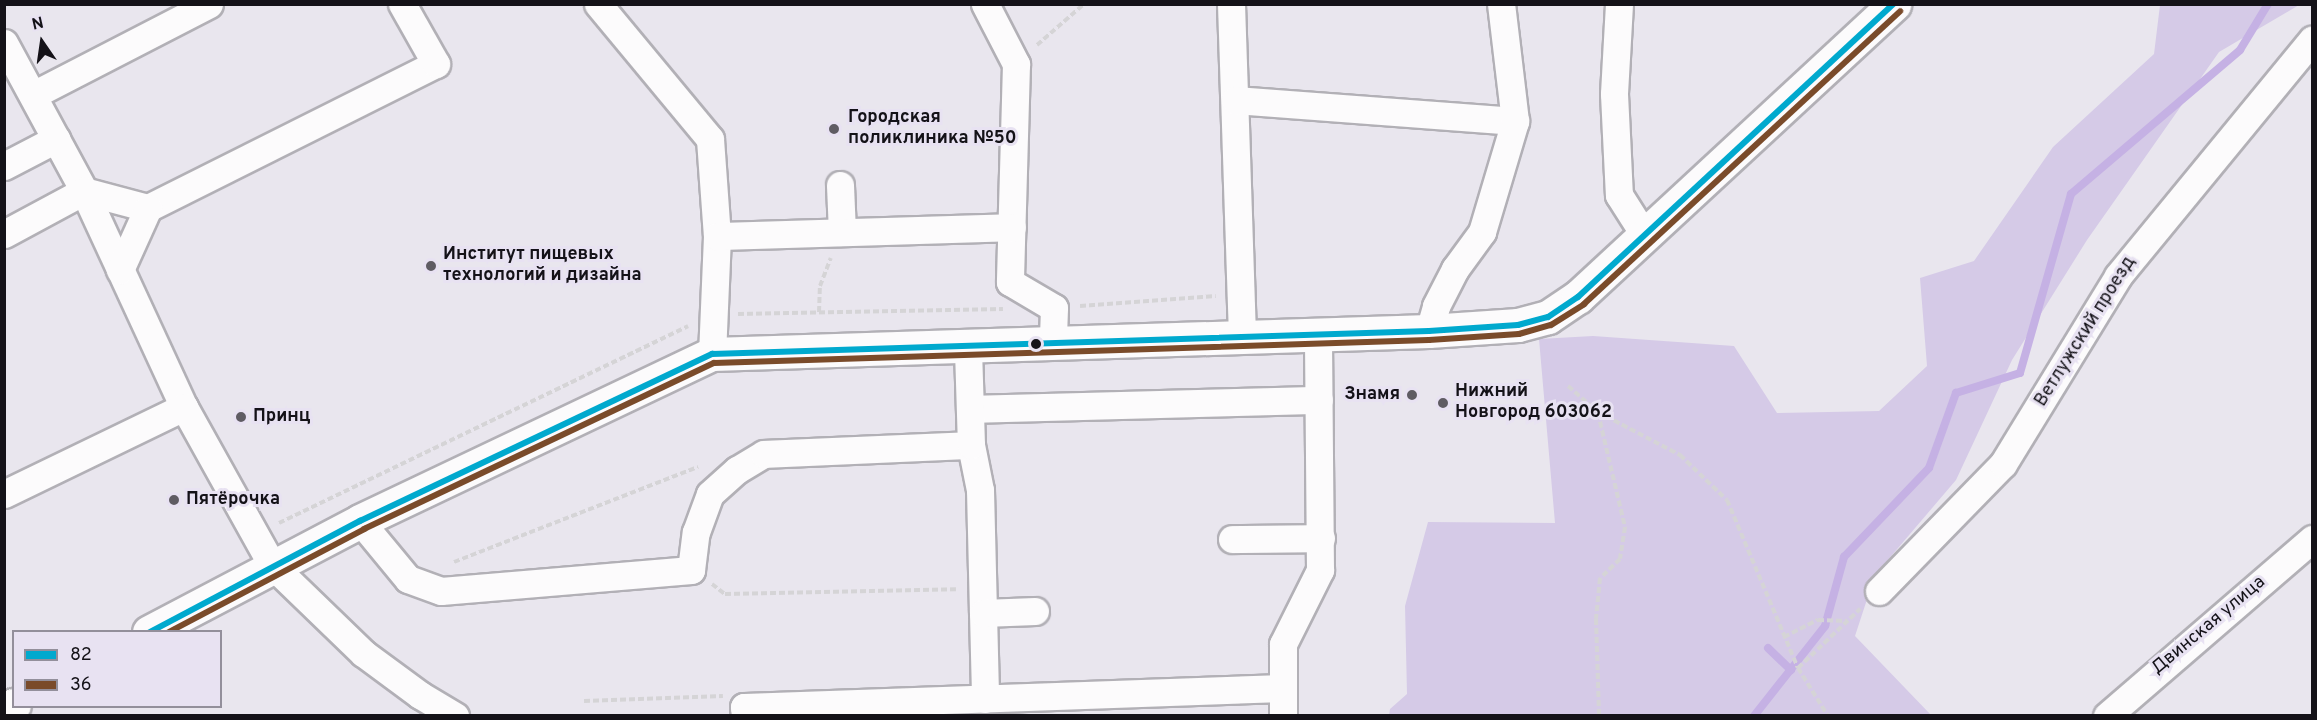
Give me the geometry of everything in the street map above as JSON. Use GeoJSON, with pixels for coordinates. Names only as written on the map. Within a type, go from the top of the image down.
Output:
{"type":"FeatureCollection","features":[{"type":"Feature","properties":{"kind":"main road"},"geometry":{"type":"LineString","coordinates":[[153,630],[272,565],[360,521],[712,354],[968,348],[1429,331],[1518,325],[1548,317],[1578,297],[1894,4]]}},
{"type":"Feature","properties":{"kind":"street"},"geometry":{"type":"LineString","coordinates":[[33,95],[209,4]]}},
{"type":"Feature","properties":{"kind":"street"},"geometry":{"type":"LineString","coordinates":[[120,270],[148,207],[436,64],[402,4]]}},
{"type":"Feature","properties":{"kind":"street"},"geometry":{"type":"LineString","coordinates":[[598,4],[710,139],[717,236],[712,354]]}},
{"type":"Feature","properties":{"kind":"street"},"geometry":{"type":"LineString","coordinates":[[985,4],[1016,64],[1010,282],[1054,308],[1053,345]]}},
{"type":"Feature","properties":{"kind":"street"},"geometry":{"type":"LineString","coordinates":[[1231,4],[1242,338]]}},
{"type":"Feature","properties":{"kind":"street"},"geometry":{"type":"LineString","coordinates":[[1429,331],[1436,306],[1455,269],[1482,232],[1515,121],[1501,4]]}},
{"type":"Feature","properties":{"kind":"street"},"geometry":{"type":"LineString","coordinates":[[1619,4],[1614,94],[1619,195],[1645,236]]}},
{"type":"Feature","properties":{"kind":"street","name":"Ветлужский проезд"},"geometry":{"type":"LineString","coordinates":[[1879,591],[2003,464],[2118,276],[2313,40]]}},
{"type":"Feature","properties":{"kind":"street"},"geometry":{"type":"LineString","coordinates":[[4,43],[84,191],[184,407],[272,565],[363,653],[420,695],[455,716]]}},
{"type":"Feature","properties":{"kind":"street"},"geometry":{"type":"LineString","coordinates":[[1235,100],[1515,121]]}},
{"type":"Feature","properties":{"kind":"street"},"geometry":{"type":"LineString","coordinates":[[4,166],[56,139]]}},
{"type":"Feature","properties":{"kind":"street"},"geometry":{"type":"LineString","coordinates":[[840,185],[842,232]]}},
{"type":"Feature","properties":{"kind":"street"},"geometry":{"type":"LineString","coordinates":[[4,234],[84,191],[148,207]]}},
{"type":"Feature","properties":{"kind":"street"},"geometry":{"type":"LineString","coordinates":[[717,236],[1012,227]]}},
{"type":"Feature","properties":{"kind":"street"},"geometry":{"type":"LineString","coordinates":[[1283,716],[1283,644],[1320,570],[1318,335]]}},
{"type":"Feature","properties":{"kind":"street"},"geometry":{"type":"LineString","coordinates":[[968,348],[971,445],[980,490],[985,699]]}},
{"type":"Feature","properties":{"kind":"street"},"geometry":{"type":"LineString","coordinates":[[971,409],[1319,400]]}},
{"type":"Feature","properties":{"kind":"street"},"geometry":{"type":"LineString","coordinates":[[4,494],[184,407]]}},
{"type":"Feature","properties":{"kind":"street"},"geometry":{"type":"LineString","coordinates":[[360,521],[408,579],[441,591],[691,570],[696,532],[710,495],[737,470],[765,454],[971,445]]}},
{"type":"Feature","properties":{"kind":"street"},"geometry":{"type":"LineString","coordinates":[[1232,539],[1321,538]]}},
{"type":"Feature","properties":{"kind":"street","name":"Двинская улица"},"geometry":{"type":"LineString","coordinates":[[2107,716],[2313,539]]}},
{"type":"Feature","properties":{"kind":"street"},"geometry":{"type":"LineString","coordinates":[[983,600],[1035,611]]}},
{"type":"Feature","properties":{"kind":"street"},"geometry":{"type":"LineString","coordinates":[[745,711],[906,708],[985,699],[1283,688]]}},
{"type":"Feature","properties":{"kind":"path"},"geometry":{"type":"LineString","coordinates":[[1016,64],[1084,4]]}},
{"type":"Feature","properties":{"kind":"path"},"geometry":{"type":"LineString","coordinates":[[819,312],[820,286],[842,232]]}},
{"type":"Feature","properties":{"kind":"path"},"geometry":{"type":"LineString","coordinates":[[1568,386],[1598,412],[1680,455],[1727,500],[1798,668],[1828,716]]}},
{"type":"Feature","properties":{"kind":"path"},"geometry":{"type":"LineString","coordinates":[[1598,412],[1625,527],[1620,559],[1600,578],[1596,619],[1599,716]]}},
{"type":"Feature","properties":{"kind":"path"},"geometry":{"type":"LineString","coordinates":[[452,562],[708,464]]}},
{"type":"Feature","properties":{"kind":"path"},"geometry":{"type":"LineString","coordinates":[[691,570],[725,594],[983,600]]}},
{"type":"Feature","properties":{"kind":"path"},"geometry":{"type":"LineString","coordinates":[[1798,668],[1879,591]]}},
{"type":"Feature","properties":{"kind":"path"},"geometry":{"type":"LineString","coordinates":[[1784,637],[1818,620],[1847,621]]}},
{"type":"Feature","properties":{"kind":"path"},"geometry":{"type":"LineString","coordinates":[[584,701],[724,696],[745,711]]}},
{"type":"Feature","properties":{"kind":"shaded area"},"geometry":{"type":"Polygon","coordinates":[[[2160,5],[2299,5],[2219,52],[2087,240],[2012,360],[1956,480],[1875,575],[1855,636],[1931,715],[1389,716],[1390,709],[1407,694],[1405,606],[1428,522],[1555,523],[1539,339],[1593,336],[1734,346],[1777,413],[1879,411],[1927,366],[1920,278],[1974,261],[2053,147],[2154,54],[2160,5]]]}},
{"type":"Feature","properties":{"kind":"waterway"},"geometry":{"type":"LineString","coordinates":[[1754,716],[1825,626],[1844,557],[1929,468],[1956,393],[2020,373],[2071,194],[2240,50],[2268,4]]}},
{"type":"Feature","properties":{"kind":"waterway"},"geometry":{"type":"LineString","coordinates":[[1768,648],[1791,670]]}},
{"type":"Feature","properties":{"kind":"transit line","name":"82"},"geometry":{"type":"LineString","coordinates":[[154,630],[360,521],[712,354],[1429,331],[1518,325],[1548,317],[1578,297],[1893,4]]}},
{"type":"Feature","properties":{"kind":"transit line","name":"36"},"geometry":{"type":"LineString","coordinates":[[173,630],[364,529],[714,363],[1429,340],[1519,334],[1551,325],[1584,304],[1900,11]]}},
{"type":"Feature","properties":{"kind":"place","name":"Городская поликлиника №50"},"geometry":{"type":"Point","coordinates":[834,129]}},
{"type":"Feature","properties":{"kind":"place","name":"Институт пищевых технологий и дизайна"},"geometry":{"type":"Point","coordinates":[431,266]}},
{"type":"Feature","properties":{"kind":"place","name":"Знамя"},"geometry":{"type":"Point","coordinates":[1412,395]}},
{"type":"Feature","properties":{"kind":"place","name":"Нижний Новгород 603062"},"geometry":{"type":"Point","coordinates":[1443,403]}},
{"type":"Feature","properties":{"kind":"place","name":"Принц"},"geometry":{"type":"Point","coordinates":[241,417]}},
{"type":"Feature","properties":{"kind":"place","name":"Пятёрочка"},"geometry":{"type":"Point","coordinates":[174,500]}}]}
